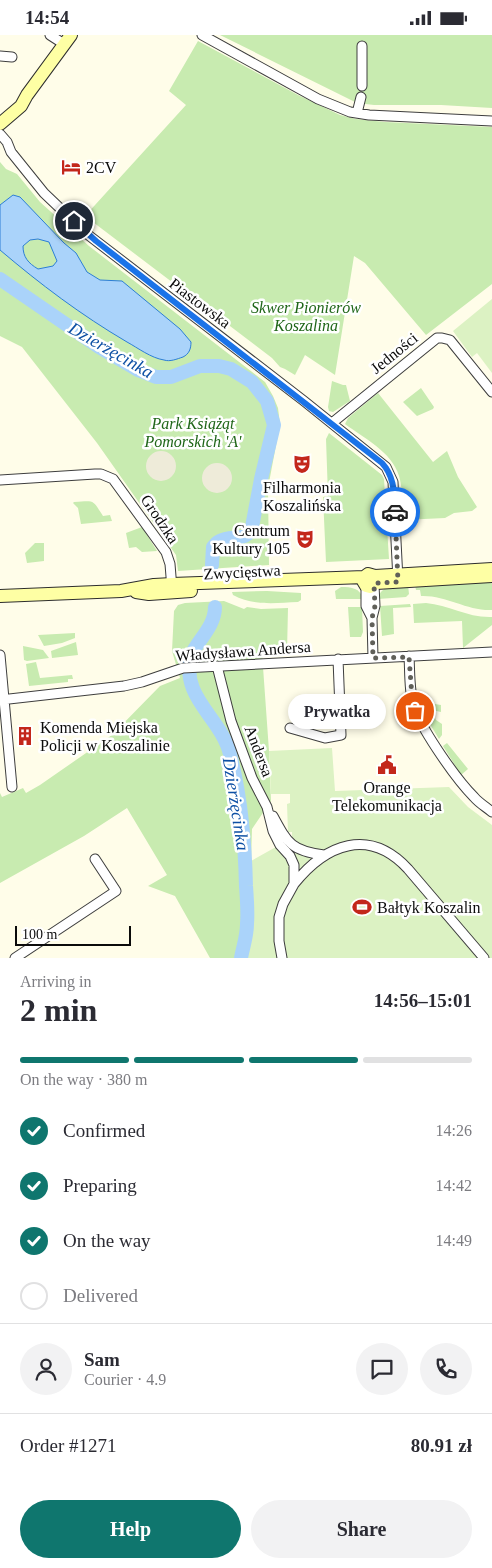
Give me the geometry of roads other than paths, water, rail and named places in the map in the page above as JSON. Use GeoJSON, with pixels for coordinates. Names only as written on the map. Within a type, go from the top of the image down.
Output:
{"type":"FeatureCollection","features":[{"type":"Feature","properties":{"kind":"street"},"geometry":{"type":"LineString","coordinates":[[0,129],[0,124],[21,106],[68,40],[50,35]]}},
{"type":"Feature","properties":{"kind":"street"},"geometry":{"type":"LineString","coordinates":[[202,35],[318,99],[342,109],[357,113],[492,121]]}},
{"type":"Feature","properties":{"kind":"street"},"geometry":{"type":"LineString","coordinates":[[362,46],[362,86]]}},
{"type":"Feature","properties":{"kind":"street"},"geometry":{"type":"LineString","coordinates":[[0,56],[12,57]]}},
{"type":"Feature","properties":{"kind":"street"},"geometry":{"type":"LineString","coordinates":[[0,114],[27,95]]}},
{"type":"Feature","properties":{"kind":"street"},"geometry":{"type":"LineString","coordinates":[[357,113],[362,97]]}},
{"type":"Feature","properties":{"kind":"street","name":"Piastowska"},"geometry":{"type":"LineString","coordinates":[[0,134],[7,142],[11,152],[44,193],[87,234],[382,463],[391,477],[393,489],[398,578]]}},
{"type":"Feature","properties":{"kind":"street","name":"Piastowska"},"geometry":{"type":"LineString","coordinates":[[0,145],[11,152]]}},
{"type":"Feature","properties":{"kind":"street","name":"Jedności"},"geometry":{"type":"LineString","coordinates":[[332,423],[437,338],[450,340],[492,392]]}},
{"type":"Feature","properties":{"kind":"street","name":"Grodzka"},"geometry":{"type":"LineString","coordinates":[[0,480],[101,474],[113,479],[166,552],[170,564],[172,588]]}},
{"type":"Feature","properties":{"kind":"street","name":"Zwycięstwa"},"geometry":{"type":"LineString","coordinates":[[0,596],[121,591],[149,594],[172,588],[370,585],[398,578],[492,569]]}},
{"type":"Feature","properties":{"kind":"street","name":"Zwycięstwa"},"geometry":{"type":"LineString","coordinates":[[398,578],[492,577]]}},
{"type":"Feature","properties":{"kind":"street"},"geometry":{"type":"LineString","coordinates":[[370,585],[375,606],[372,618],[373,658]]}},
{"type":"Feature","properties":{"kind":"street","name":"Władysława Andersa"},"geometry":{"type":"LineString","coordinates":[[2,700],[124,686],[182,668],[492,652]]}},
{"type":"Feature","properties":{"kind":"street"},"geometry":{"type":"LineString","coordinates":[[0,655],[2,700],[12,787]]}},
{"type":"Feature","properties":{"kind":"street"},"geometry":{"type":"LineString","coordinates":[[409,657],[415,711],[453,771],[474,798],[492,812]]}},
{"type":"Feature","properties":{"kind":"street"},"geometry":{"type":"LineString","coordinates":[[290,728],[325,737],[341,735],[338,659]]}},
{"type":"Feature","properties":{"kind":"street","name":"Andersa"},"geometry":{"type":"LineString","coordinates":[[217,666],[231,721],[252,779],[267,807],[273,831],[284,844],[293,861],[295,871],[294,884]]}},
{"type":"Feature","properties":{"kind":"street"},"geometry":{"type":"LineString","coordinates":[[284,844],[305,853],[325,855]]}},
{"type":"Feature","properties":{"kind":"street"},"geometry":{"type":"LineString","coordinates":[[282,958],[279,941],[279,917],[283,904],[294,884],[308,867],[325,855],[345,847],[360,845],[376,846],[392,854],[414,875],[484,958]]}},
{"type":"Feature","properties":{"kind":"street"},"geometry":{"type":"LineString","coordinates":[[15,958],[116,891],[95,859]]}},
{"type":"Feature","properties":{"kind":"water"},"geometry":{"type":"Polygon","coordinates":[[[13,195],[20,197],[76,253],[87,272],[100,280],[122,281],[180,329],[191,342],[188,353],[183,357],[169,361],[149,355],[93,321],[30,275],[0,250],[0,205],[13,195]],[[38,239],[30,240],[23,246],[27,259],[38,269],[53,266],[57,261],[49,242],[38,239]]]}},
{"type":"Feature","properties":{"kind":"waterway","name":"Dzierżęcinka"},"geometry":{"type":"LineString","coordinates":[[0,279],[99,347],[138,370],[156,377],[171,377],[200,366],[219,366],[231,369],[252,382],[267,401],[274,425],[252,527],[250,532],[243,537],[219,541],[213,547],[212,565]]}},
{"type":"Feature","properties":{"kind":"waterway","name":"Dzierżęcinka"},"geometry":{"type":"LineString","coordinates":[[215,607],[210,626],[191,655],[189,670],[191,683],[196,695],[219,729],[230,754],[240,803],[247,910],[246,933],[241,958]]}},
{"type":"Feature","properties":{"kind":"place","name":"2CV"},"geometry":{"type":"Point","coordinates":[71,167]}},
{"type":"Feature","properties":{"kind":"place","name":"Filharmonia Koszalińska"},"geometry":{"type":"Point","coordinates":[302,464]}},
{"type":"Feature","properties":{"kind":"place","name":"Centrum Kultury 105"},"geometry":{"type":"Point","coordinates":[305,539]}},
{"type":"Feature","properties":{"kind":"place","name":"Prywatka"},"geometry":{"type":"Point","coordinates":[415,711]}},
{"type":"Feature","properties":{"kind":"place","name":"Komenda Miejska Policji w Koszalinie"},"geometry":{"type":"Point","coordinates":[25,736]}},
{"type":"Feature","properties":{"kind":"place","name":"Orange Telekomunikacja"},"geometry":{"type":"Point","coordinates":[387,765]}},
{"type":"Feature","properties":{"kind":"place","name":"Bałtyk Koszalin"},"geometry":{"type":"Point","coordinates":[362,907]}},
{"type":"Feature","properties":{"kind":"park label","name":"Skwer Pionierów Koszalina"},"geometry":{"type":"Point","coordinates":[306,316]}},
{"type":"Feature","properties":{"kind":"park label","name":"Park Książąt Pomorskich 'A'"},"geometry":{"type":"Point","coordinates":[193,432]}}]}
